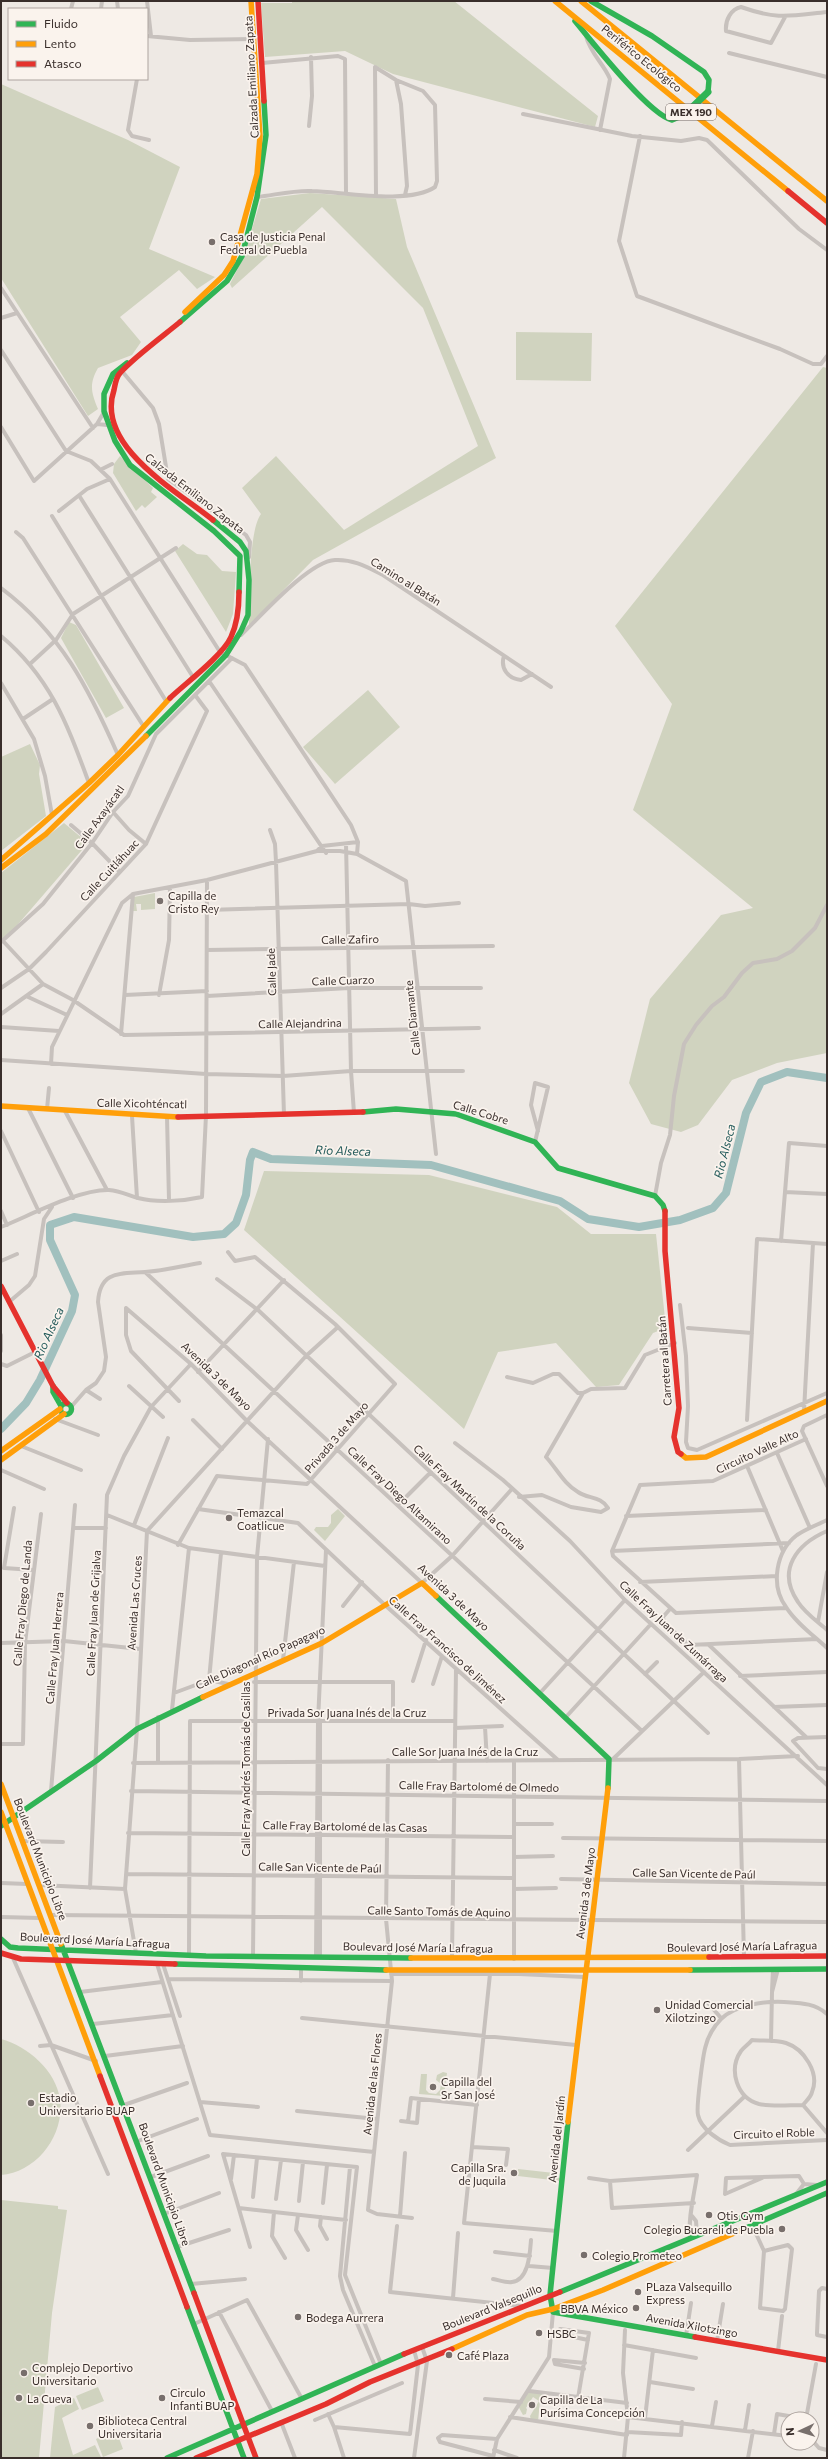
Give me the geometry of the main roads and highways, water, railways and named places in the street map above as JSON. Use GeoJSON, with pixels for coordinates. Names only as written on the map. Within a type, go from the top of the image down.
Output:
{"type":"FeatureCollection","features":[{"type":"Feature","properties":{"kind":"main road","name":"Calzada Emiliano Zapata"},"geometry":{"type":"LineString","coordinates":[[1,860],[89,784],[144,727],[166,701],[194,678],[226,655],[239,612],[240,556],[214,531],[130,465],[108,424],[104,412],[104,394],[108,382],[216,284],[233,261],[257,174],[260,136],[251,1]]}},
{"type":"Feature","properties":{"kind":"main road","name":"Calzada Emiliano Zapata"},"geometry":{"type":"LineString","coordinates":[[1,868],[46,834],[101,781],[226,655],[237,640],[248,615],[248,567],[244,546],[216,521],[136,461],[124,445],[113,422],[109,405],[111,389],[121,370],[227,281],[242,256],[258,197],[266,135],[258,1]]}},
{"type":"Feature","properties":{"kind":"main road","name":"Periférico Ecológico"},"geometry":{"type":"LineString","coordinates":[[555,1],[827,223]]}},
{"type":"Feature","properties":{"kind":"main road","name":"Periférico Ecológico"},"geometry":{"type":"LineString","coordinates":[[582,1],[827,201]]}},
{"type":"Feature","properties":{"kind":"main road"},"geometry":{"type":"LineString","coordinates":[[566,10],[586,35],[648,102],[667,118],[677,120],[684,116],[708,92],[709,80],[704,72],[652,36],[591,1]]}},
{"type":"Feature","properties":{"kind":"main road","name":"Calle Xicohténcatl"},"geometry":{"type":"LineString","coordinates":[[1,1106],[132,1116],[167,1117],[206,1115],[284,1115]]}},
{"type":"Feature","properties":{"kind":"main road","name":"Calle Cobre"},"geometry":{"type":"LineString","coordinates":[[284,1115],[354,1113],[396,1109],[456,1114],[535,1142],[558,1168],[655,1196]]}},
{"type":"Feature","properties":{"kind":"main road","name":"Carretera al Batán"},"geometry":{"type":"LineString","coordinates":[[655,1196],[663,1205],[666,1216],[665,1251],[674,1329],[679,1408],[674,1437],[678,1452],[686,1458],[706,1457],[827,1401]]}},
{"type":"Feature","properties":{"kind":"main road"},"geometry":{"type":"LineString","coordinates":[[1,1286],[51,1382],[52,1392],[65,1408]]}},
{"type":"Feature","properties":{"kind":"main road"},"geometry":{"type":"LineString","coordinates":[[1,1460],[55,1419],[65,1408]]}},
{"type":"Feature","properties":{"kind":"main road"},"geometry":{"type":"LineString","coordinates":[[1,1451],[65,1408]]}},
{"type":"Feature","properties":{"kind":"main road","name":"Calle Diagonal Río Papagayo"},"geometry":{"type":"LineString","coordinates":[[3,1824],[96,1761],[137,1729],[172,1710],[322,1643],[386,1606],[422,1583]]}},
{"type":"Feature","properties":{"kind":"main road","name":"Avenida 3 de Mayo"},"geometry":{"type":"LineString","coordinates":[[422,1583],[611,1759],[608,1797],[586,1974]]}},
{"type":"Feature","properties":{"kind":"main road","name":"Boulevard Municipio Libre"},"geometry":{"type":"LineString","coordinates":[[1,1784],[138,2141],[256,2458]]}},
{"type":"Feature","properties":{"kind":"main road","name":"Boulevard Municipio Libre"},"geometry":{"type":"LineString","coordinates":[[1,1812],[3,1824],[55,1960],[96,2061],[244,2458]]}},
{"type":"Feature","properties":{"kind":"main road","name":"Boulevard José María Lafragua"},"geometry":{"type":"LineString","coordinates":[[1,1939],[10,1947],[188,1956],[452,1957],[514,1959],[827,1956]]}},
{"type":"Feature","properties":{"kind":"main road","name":"Boulevard José María Lafragua"},"geometry":{"type":"LineString","coordinates":[[1,1952],[13,1958],[160,1964],[301,1967],[390,1972],[586,1974],[827,1969]]}},
{"type":"Feature","properties":{"kind":"main road","name":"Avenida del Jardín"},"geometry":{"type":"LineString","coordinates":[[553,2310],[550,2295],[576,2045],[586,1974]]}},
{"type":"Feature","properties":{"kind":"main road","name":"Boulevard Valsequillo"},"geometry":{"type":"LineString","coordinates":[[167,2458],[234,2430],[272,2411],[378,2365],[521,2306],[633,2263],[694,2236],[827,2182]]}},
{"type":"Feature","properties":{"kind":"main road","name":"Boulevard Valsequillo"},"geometry":{"type":"LineString","coordinates":[[196,2458],[207,2455],[339,2398],[370,2382],[418,2365],[526,2315],[553,2310],[603,2290],[752,2224],[827,2194]]}},
{"type":"Feature","properties":{"kind":"main road","name":"Avenida Xilotzingo"},"geometry":{"type":"LineString","coordinates":[[553,2310],[686,2336],[827,2360]]}},
{"type":"Feature","properties":{"kind":"waterway","name":"Rio Alseca"},"geometry":{"type":"LineString","coordinates":[[1,1429],[26,1403],[40,1380],[72,1311],[75,1295],[50,1240],[50,1225],[74,1217],[193,1237],[224,1234],[236,1223],[246,1195],[250,1160],[253,1152],[271,1159],[431,1165],[560,1201],[588,1219],[639,1227],[680,1220],[713,1208],[726,1193],[746,1113],[761,1082],[787,1072],[827,1078]]}},
{"type":"Feature","properties":{"kind":"place","name":"Casa de Justicia Penal Federal de Puebla"},"geometry":{"type":"Point","coordinates":[212,242]}},
{"type":"Feature","properties":{"kind":"place","name":"Capilla de Cristo Rey"},"geometry":{"type":"Point","coordinates":[160,901]}},
{"type":"Feature","properties":{"kind":"place","name":"Temazcal Coatlicue"},"geometry":{"type":"Point","coordinates":[229,1518]}},
{"type":"Feature","properties":{"kind":"place","name":"Unidad Comercial Xilotzingo"},"geometry":{"type":"Point","coordinates":[657,2010]}},
{"type":"Feature","properties":{"kind":"place","name":"Capilla del Sr San José"},"geometry":{"type":"Point","coordinates":[433,2087]}},
{"type":"Feature","properties":{"kind":"place","name":"Estadio Universitario BUAP"},"geometry":{"type":"Point","coordinates":[31,2103]}},
{"type":"Feature","properties":{"kind":"place","name":"Capilla Sra. de Juquila"},"geometry":{"type":"Point","coordinates":[514,2173]}},
{"type":"Feature","properties":{"kind":"place","name":"Otis Gym"},"geometry":{"type":"Point","coordinates":[709,2215]}},
{"type":"Feature","properties":{"kind":"place","name":"Colegio Bucareli de Puebla"},"geometry":{"type":"Point","coordinates":[782,2229]}},
{"type":"Feature","properties":{"kind":"place","name":"Colegio Prometeo"},"geometry":{"type":"Point","coordinates":[584,2255]}},
{"type":"Feature","properties":{"kind":"place","name":"PLaza Valsequillo Express"},"geometry":{"type":"Point","coordinates":[638,2292]}},
{"type":"Feature","properties":{"kind":"place","name":"BBVA México"},"geometry":{"type":"Point","coordinates":[636,2308]}},
{"type":"Feature","properties":{"kind":"place","name":"Bodega Aurrera"},"geometry":{"type":"Point","coordinates":[298,2317]}},
{"type":"Feature","properties":{"kind":"place","name":"HSBC"},"geometry":{"type":"Point","coordinates":[539,2333]}},
{"type":"Feature","properties":{"kind":"place","name":"Café Plaza"},"geometry":{"type":"Point","coordinates":[449,2355]}},
{"type":"Feature","properties":{"kind":"place","name":"Complejo Deportivo Universitario"},"geometry":{"type":"Point","coordinates":[24,2373]}},
{"type":"Feature","properties":{"kind":"place","name":"La Cueva"},"geometry":{"type":"Point","coordinates":[19,2398]}},
{"type":"Feature","properties":{"kind":"place","name":"Circulo Infanti BUAP"},"geometry":{"type":"Point","coordinates":[162,2398]}},
{"type":"Feature","properties":{"kind":"place","name":"Capilla de La Purísima Concepción"},"geometry":{"type":"Point","coordinates":[532,2405]}},
{"type":"Feature","properties":{"kind":"place","name":"Biblioteca Central Universitaria"},"geometry":{"type":"Point","coordinates":[90,2426]}}]}
